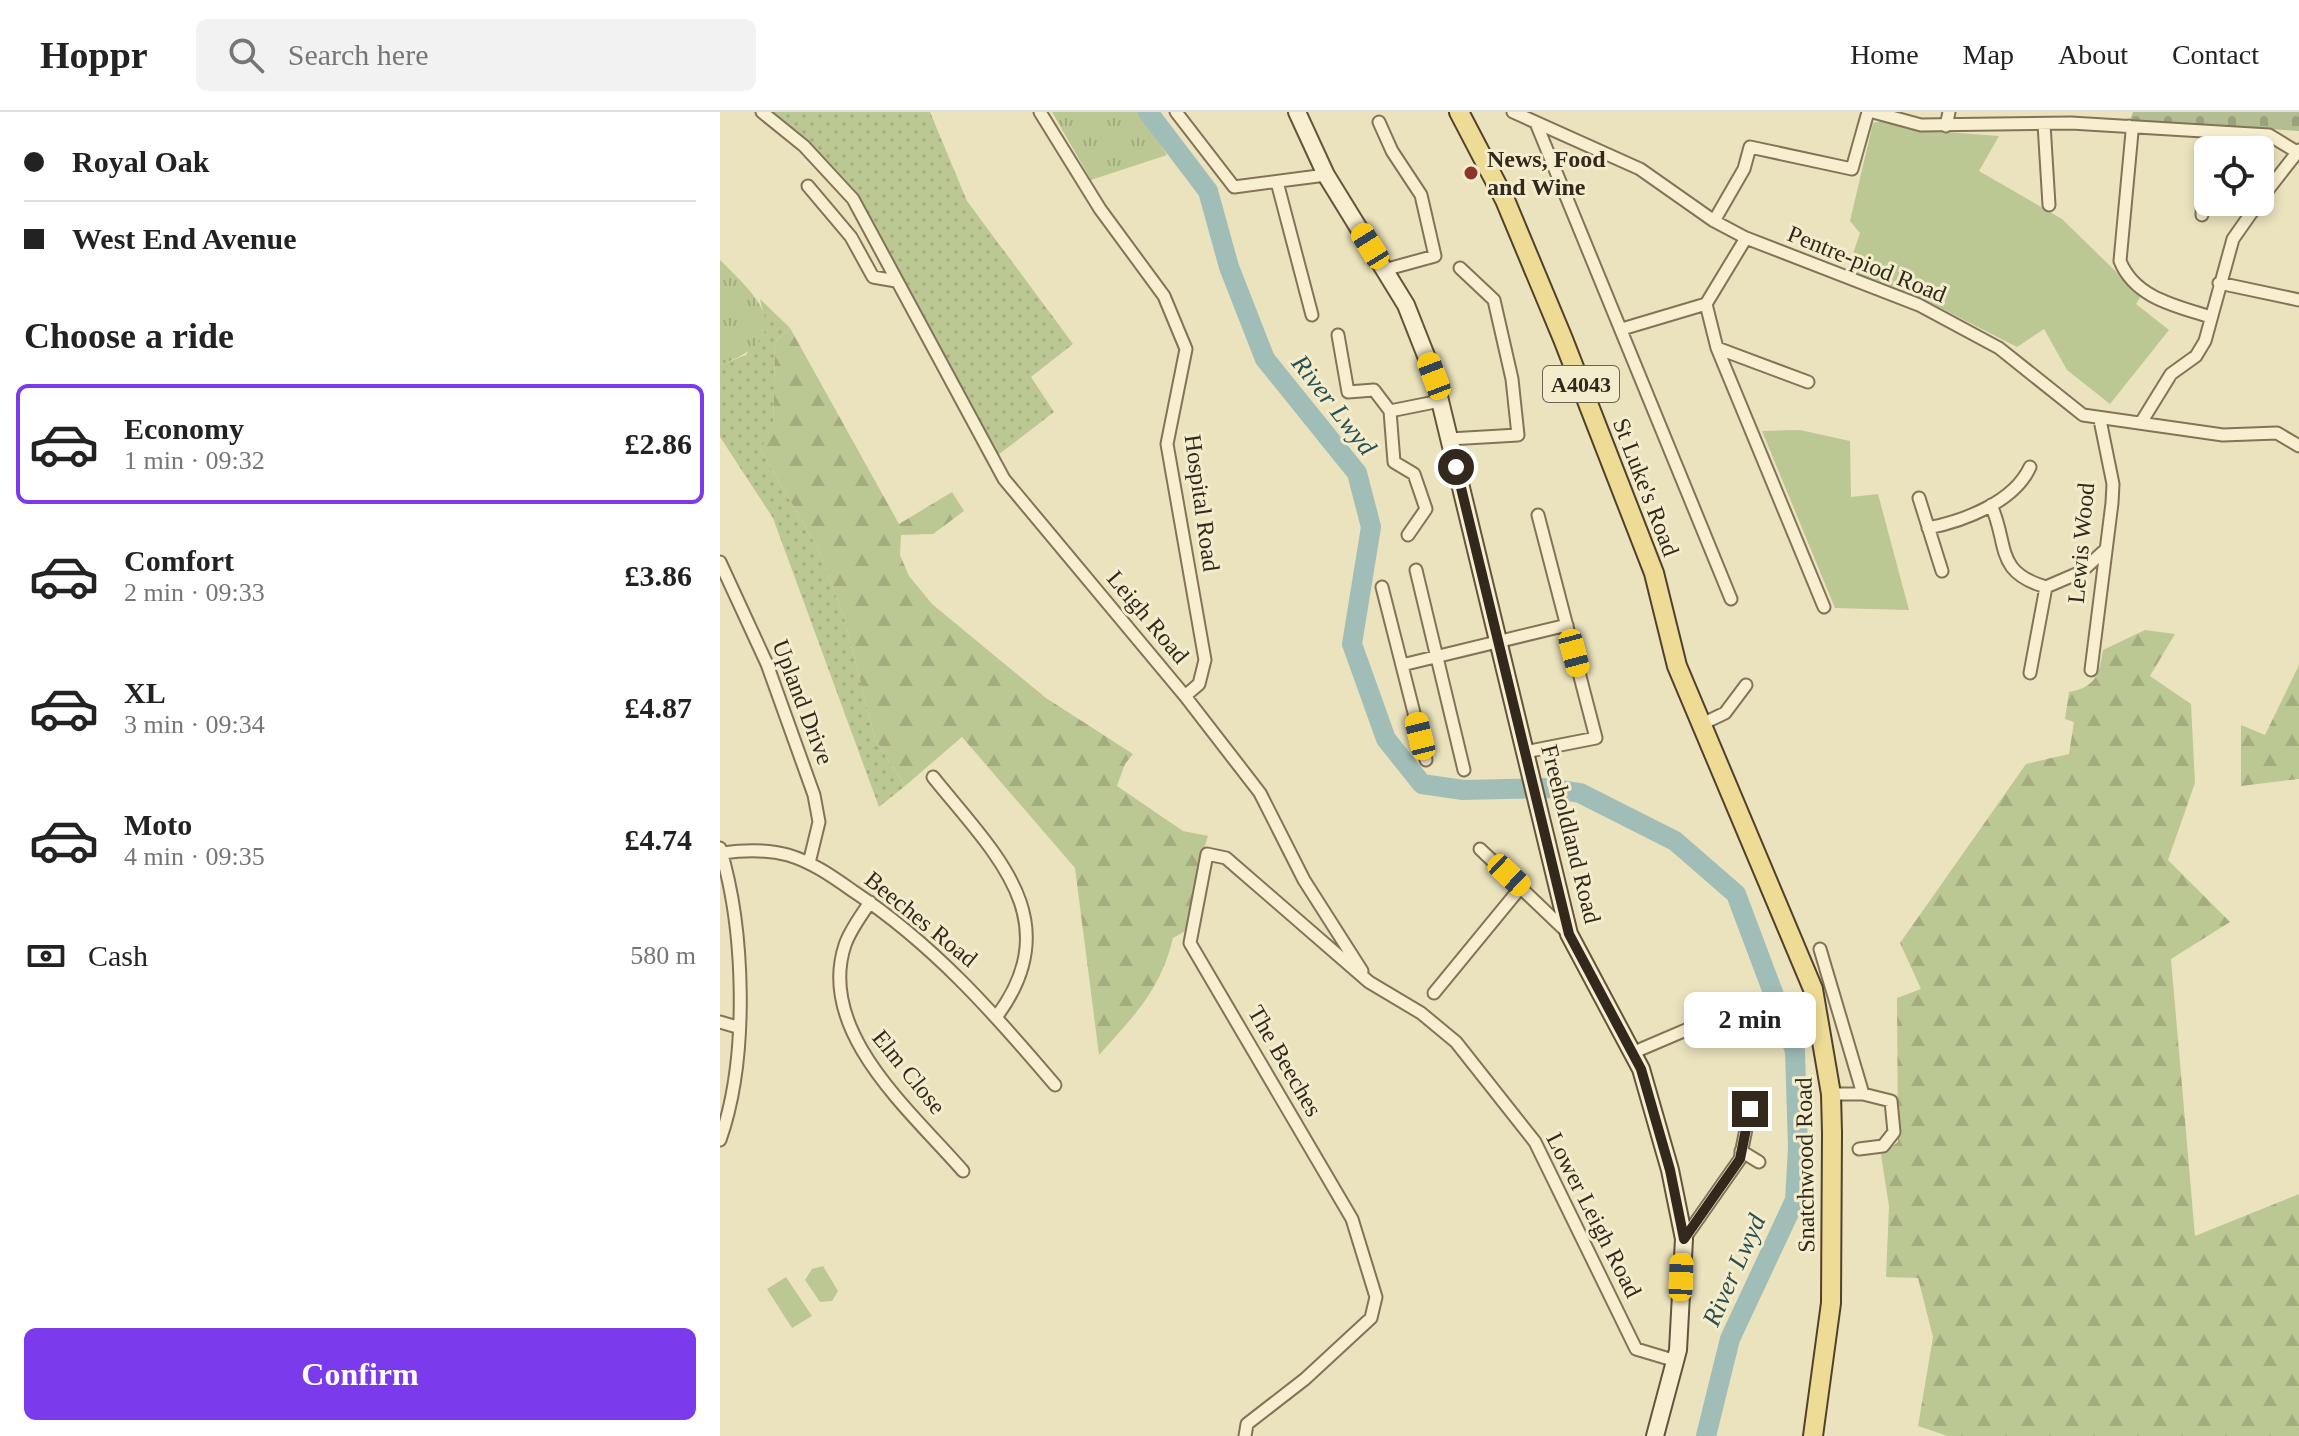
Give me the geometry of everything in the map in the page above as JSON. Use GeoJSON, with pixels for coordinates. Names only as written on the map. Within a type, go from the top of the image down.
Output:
{"type":"FeatureCollection","features":[{"type":"Feature","properties":{"kind":"main road","name":"Freeholdland Road"},"geometry":{"type":"LineString","coordinates":[[1297,112],[1326,175],[1406,305],[1440,401],[1569,934],[1641,1069],[1670,1170],[1684,1239],[1676,1361],[1655,1436]]}},
{"type":"Feature","properties":{"kind":"main road","name":"St Luke's Road"},"geometry":{"type":"LineString","coordinates":[[1459,112],[1505,200],[1563,339],[1654,573],[1677,666],[1702,724]]}},
{"type":"Feature","properties":{"kind":"main road","name":"Snatchwood Road"},"geometry":{"type":"LineString","coordinates":[[1702,724],[1813,989],[1831,1094],[1831,1303],[1813,1436]]}},
{"type":"Feature","properties":{"kind":"street","name":"Leigh Road"},"geometry":{"type":"LineString","coordinates":[[762,112],[804,146],[853,199],[1004,479],[1185,696],[1260,793],[1304,880],[1369,982]]}},
{"type":"Feature","properties":{"kind":"street","name":"Hospital Road"},"geometry":{"type":"LineString","coordinates":[[1040,112],[1100,209],[1164,296],[1186,349],[1167,444],[1205,660],[1199,684],[1185,696]]}},
{"type":"Feature","properties":{"kind":"street"},"geometry":{"type":"LineString","coordinates":[[1176,112],[1234,187],[1326,175]]}},
{"type":"Feature","properties":{"kind":"street","name":"Pentre-piod Road"},"geometry":{"type":"LineString","coordinates":[[1513,112],[1640,169],[1714,221],[1746,238],[1919,305],[1999,348],[2083,415],[2100,420],[2142,421],[2223,435],[2277,433],[2295,443]]}},
{"type":"Feature","properties":{"kind":"street"},"geometry":{"type":"LineString","coordinates":[[1714,221],[1744,169],[1750,147],[1852,169],[1871,112],[1921,125],[2044,124],[2072,118],[2129,126],[2269,135],[2298,151],[2274,181]]}},
{"type":"Feature","properties":{"kind":"street"},"geometry":{"type":"LineString","coordinates":[[1946,126],[1949,112]]}},
{"type":"Feature","properties":{"kind":"street"},"geometry":{"type":"LineString","coordinates":[[1379,122],[1392,151],[1404,163],[1421,195],[1435,256],[1384,270]]}},
{"type":"Feature","properties":{"kind":"street"},"geometry":{"type":"LineString","coordinates":[[1536,123],[1731,599]]}},
{"type":"Feature","properties":{"kind":"street"},"geometry":{"type":"LineString","coordinates":[[2044,124],[2049,205]]}},
{"type":"Feature","properties":{"kind":"street"},"geometry":{"type":"LineString","coordinates":[[2129,126],[2132,132],[2120,261],[2127,278],[2169,304],[2211,317]]}},
{"type":"Feature","properties":{"kind":"street"},"geometry":{"type":"LineString","coordinates":[[1277,182],[1312,315]]}},
{"type":"Feature","properties":{"kind":"street"},"geometry":{"type":"LineString","coordinates":[[808,186],[851,237],[873,277],[896,281]]}},
{"type":"Feature","properties":{"kind":"street"},"geometry":{"type":"LineString","coordinates":[[2142,421],[2171,374],[2196,356],[2205,341],[2233,239],[2248,216]]}},
{"type":"Feature","properties":{"kind":"street"},"geometry":{"type":"LineString","coordinates":[[1622,329],[1706,304],[1746,238]]}},
{"type":"Feature","properties":{"kind":"street"},"geometry":{"type":"LineString","coordinates":[[1449,439],[1518,435],[1512,379],[1494,300],[1460,268]]}},
{"type":"Feature","properties":{"kind":"street"},"geometry":{"type":"LineString","coordinates":[[2219,283],[2299,300]]}},
{"type":"Feature","properties":{"kind":"street"},"geometry":{"type":"LineString","coordinates":[[1706,304],[1717,348],[1824,607]]}},
{"type":"Feature","properties":{"kind":"street"},"geometry":{"type":"LineString","coordinates":[[1338,335],[1348,392],[1374,390],[1390,411],[1394,462],[1414,474],[1426,509],[1408,535]]}},
{"type":"Feature","properties":{"kind":"street"},"geometry":{"type":"LineString","coordinates":[[1717,348],[1808,382]]}},
{"type":"Feature","properties":{"kind":"street"},"geometry":{"type":"LineString","coordinates":[[1390,411],[1440,401]]}},
{"type":"Feature","properties":{"kind":"street","name":"Lewis Wood"},"geometry":{"type":"LineString","coordinates":[[2091,670],[2113,484],[2100,420]]}},
{"type":"Feature","properties":{"kind":"street"},"geometry":{"type":"LineString","coordinates":[[1928,528],[1991,505],[2022,484],[2030,467]]}},
{"type":"Feature","properties":{"kind":"street"},"geometry":{"type":"LineString","coordinates":[[1919,498],[1942,571]]}},
{"type":"Feature","properties":{"kind":"street"},"geometry":{"type":"LineString","coordinates":[[1991,505],[2008,564],[2017,575],[2046,587],[2081,572],[2105,550]]}},
{"type":"Feature","properties":{"kind":"street"},"geometry":{"type":"LineString","coordinates":[[1525,752],[1596,738],[1538,515]]}},
{"type":"Feature","properties":{"kind":"street","name":"Upland Drive"},"geometry":{"type":"LineString","coordinates":[[720,562],[767,664],[814,795],[819,822],[809,863]]}},
{"type":"Feature","properties":{"kind":"street"},"geometry":{"type":"LineString","coordinates":[[1416,570],[1464,770]]}},
{"type":"Feature","properties":{"kind":"street"},"geometry":{"type":"LineString","coordinates":[[1382,587],[1426,760]]}},
{"type":"Feature","properties":{"kind":"street"},"geometry":{"type":"LineString","coordinates":[[2030,673],[2046,587]]}},
{"type":"Feature","properties":{"kind":"street"},"geometry":{"type":"LineString","coordinates":[[1402,665],[1567,625]]}},
{"type":"Feature","properties":{"kind":"street"},"geometry":{"type":"LineString","coordinates":[[1702,724],[1725,713],[1746,685]]}},
{"type":"Feature","properties":{"kind":"street"},"geometry":{"type":"LineString","coordinates":[[933,777],[1008,870],[1026,914],[1028,940],[1024,966],[1017,986],[997,1016]]}},
{"type":"Feature","properties":{"kind":"street"},"geometry":{"type":"LineString","coordinates":[[1480,849],[1569,934]]}},
{"type":"Feature","properties":{"kind":"street"},"geometry":{"type":"LineString","coordinates":[[720,1140],[735,1079],[737,1027],[736,934],[721,850]]}},
{"type":"Feature","properties":{"kind":"street","name":"Beeches Road"},"geometry":{"type":"LineString","coordinates":[[721,850],[771,852],[809,863],[870,902],[937,954],[997,1016],[1055,1085]]}},
{"type":"Feature","properties":{"kind":"street","name":"The Beeches"},"geometry":{"type":"LineString","coordinates":[[1245,1436],[1247,1424],[1305,1379],[1371,1318],[1376,1297],[1352,1219],[1190,943],[1207,854],[1226,858],[1369,982]]}},
{"type":"Feature","properties":{"kind":"street"},"geometry":{"type":"LineString","coordinates":[[1434,993],[1521,887]]}},
{"type":"Feature","properties":{"kind":"street","name":"Elm Close"},"geometry":{"type":"LineString","coordinates":[[870,902],[843,953],[841,980],[845,1018],[861,1052],[963,1171]]}},
{"type":"Feature","properties":{"kind":"street"},"geometry":{"type":"LineString","coordinates":[[1820,949],[1863,1094]]}},
{"type":"Feature","properties":{"kind":"street","name":"Lower Leigh Road"},"geometry":{"type":"LineString","coordinates":[[1369,982],[1421,1013],[1456,1042],[1535,1142],[1636,1349],[1676,1361]]}},
{"type":"Feature","properties":{"kind":"street"},"geometry":{"type":"LineString","coordinates":[[1632,1053],[1714,1018]]}},
{"type":"Feature","properties":{"kind":"street"},"geometry":{"type":"LineString","coordinates":[[720,1022],[737,1027]]}},
{"type":"Feature","properties":{"kind":"street"},"geometry":{"type":"LineString","coordinates":[[1831,1094],[1863,1094],[1891,1101],[1894,1132],[1883,1146],[1859,1149]]}},
{"type":"Feature","properties":{"kind":"street"},"geometry":{"type":"LineString","coordinates":[[1684,1239],[1740,1159],[1750,1109]]}},
{"type":"Feature","properties":{"kind":"street"},"geometry":{"type":"LineString","coordinates":[[1741,1151],[1759,1162]]}},
{"type":"Feature","properties":{"kind":"green space"},"geometry":{"type":"Polygon","coordinates":[[[772,112],[930,112],[967,201],[1073,344],[1031,377],[1054,412],[998,455],[854,189],[809,141],[772,112]]]}},
{"type":"Feature","properties":{"kind":"green space"},"geometry":{"type":"Polygon","coordinates":[[[1052,112],[1140,112],[1167,155],[1091,180],[1052,112]]]}},
{"type":"Feature","properties":{"kind":"green space"},"geometry":{"type":"Polygon","coordinates":[[[2133,112],[2299,112],[2299,131],[2130,120],[2133,112]]]}},
{"type":"Feature","properties":{"kind":"green space"},"geometry":{"type":"Polygon","coordinates":[[[1886,120],[1920,130],[1999,136],[1979,171],[2062,219],[2141,296],[2136,304],[2169,330],[2110,404],[2067,370],[2044,329],[2017,347],[1919,297],[1847,272],[1860,233],[1850,221],[1873,123],[1886,120]]]}},
{"type":"Feature","properties":{"kind":"green space"},"geometry":{"type":"Polygon","coordinates":[[[720,260],[759,304],[765,317],[765,330],[759,342],[744,354],[720,365],[720,260]]]}},
{"type":"Feature","properties":{"kind":"green space"},"geometry":{"type":"Polygon","coordinates":[[[760,299],[790,328],[775,342],[773,426],[761,450],[819,551],[844,617],[875,739],[905,786],[879,807],[773,518],[720,437],[720,365],[746,355],[765,321],[760,299]]]}},
{"type":"Feature","properties":{"kind":"green space"},"geometry":{"type":"Polygon","coordinates":[[[790,328],[899,524],[952,492],[964,511],[933,534],[901,535],[900,555],[909,576],[932,604],[1046,698],[1133,754],[1125,764],[1117,786],[1183,831],[1208,836],[1197,871],[1187,930],[1173,938],[1168,957],[1153,988],[1099,1055],[1075,868],[962,737],[905,786],[875,739],[844,617],[819,551],[761,450],[773,425],[775,342],[790,328]]]}},
{"type":"Feature","properties":{"kind":"green space"},"geometry":{"type":"Polygon","coordinates":[[[1800,430],[1850,441],[1851,497],[1878,494],[1909,610],[1835,608],[1762,431],[1800,430]]]}},
{"type":"Feature","properties":{"kind":"green space"},"geometry":{"type":"Polygon","coordinates":[[[2145,630],[2175,634],[2150,676],[2191,704],[2195,783],[2168,860],[2230,922],[2171,959],[2195,1236],[2299,1194],[2299,1436],[1948,1436],[1918,1426],[1933,1337],[1918,1278],[1886,1277],[1889,1206],[1881,1155],[1898,1142],[1897,998],[1921,989],[1900,943],[2026,764],[2069,754],[2074,722],[2065,719],[2069,692],[2091,683],[2100,666],[2103,650],[2145,630]]]}},
{"type":"Feature","properties":{"kind":"green space"},"geometry":{"type":"Polygon","coordinates":[[[2299,665],[2299,779],[2241,786],[2241,725],[2265,735],[2299,665]]]}},
{"type":"Feature","properties":{"kind":"green space"},"geometry":{"type":"Polygon","coordinates":[[[823,1266],[838,1291],[832,1301],[820,1302],[805,1280],[812,1269],[823,1266]]]}},
{"type":"Feature","properties":{"kind":"green space"},"geometry":{"type":"Polygon","coordinates":[[[786,1277],[812,1316],[792,1328],[767,1289],[786,1277]]]}},
{"type":"Feature","properties":{"kind":"waterway","name":"River Lwyd"},"geometry":{"type":"LineString","coordinates":[[1148,112],[1208,191],[1229,267],[1265,359],[1357,473],[1371,527],[1352,644],[1386,739],[1422,784],[1463,790],[1549,788],[1580,793],[1675,841],[1736,894],[1795,1051],[1798,1148],[1795,1200],[1730,1339],[1706,1436]]}},
{"type":"Feature","properties":{"kind":"place","name":"News, Food and Wine"},"geometry":{"type":"Point","coordinates":[1471,173]}},
{"type":"Feature","properties":{"kind":"route"},"geometry":{"type":"LineString","coordinates":[[1456,467],[1569,934],[1641,1069],[1670,1170],[1684,1239],[1740,1159],[1750,1109]]}}]}
